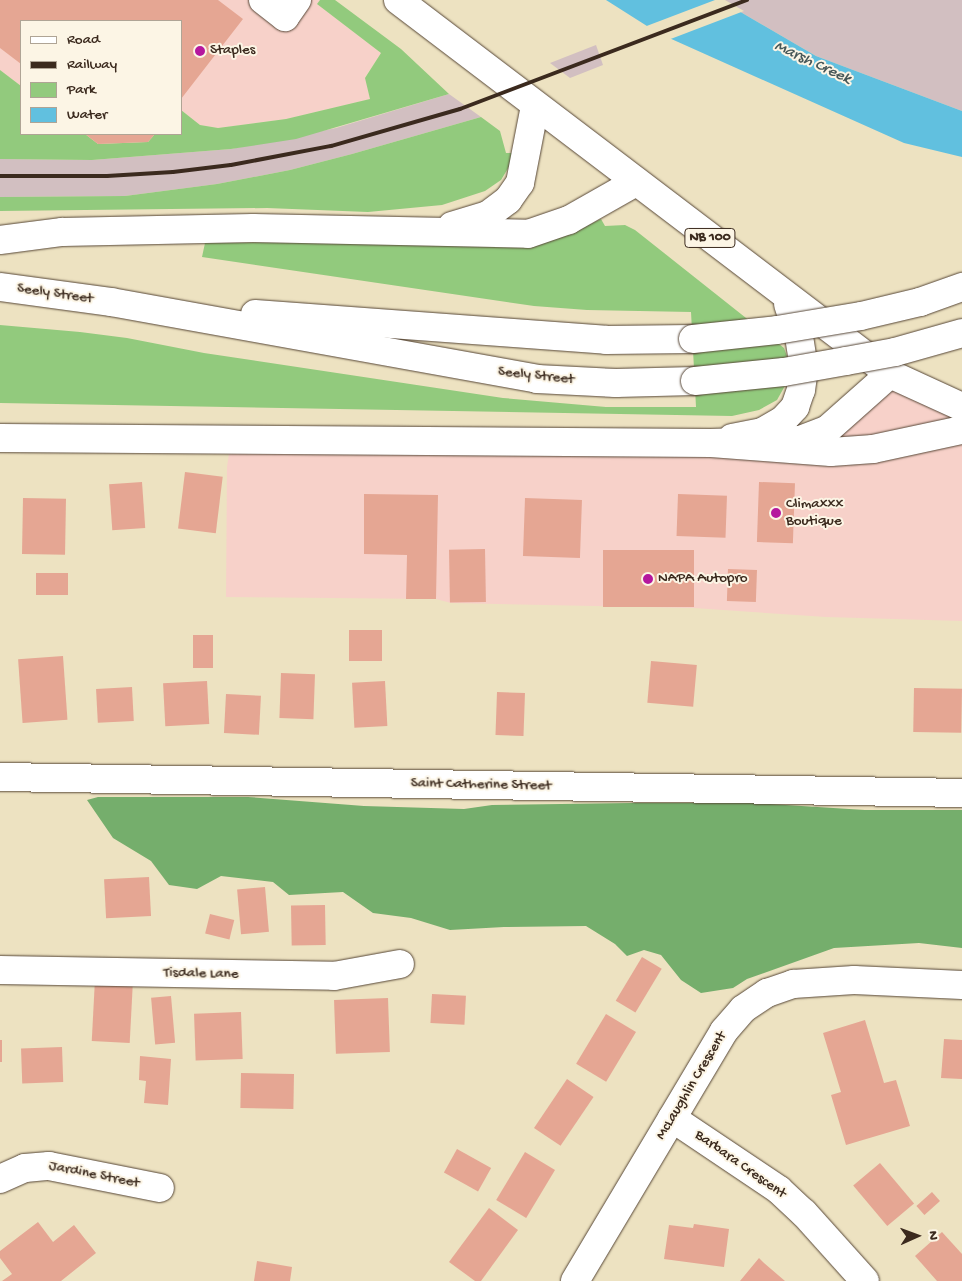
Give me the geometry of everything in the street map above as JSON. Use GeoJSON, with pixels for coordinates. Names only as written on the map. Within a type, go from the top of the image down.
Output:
{"type":"FeatureCollection","features":[{"type":"Feature","properties":{"kind":"main road"},"geometry":{"type":"LineString","coordinates":[[263,0],[285,17],[296,0]]}},
{"type":"Feature","properties":{"kind":"main road","name":"NB 100"},"geometry":{"type":"LineString","coordinates":[[398,0],[890,374],[962,407]]}},
{"type":"Feature","properties":{"kind":"main road"},"geometry":{"type":"LineString","coordinates":[[421,232],[466,223],[488,215],[508,200],[520,183],[536,106]]}},
{"type":"Feature","properties":{"kind":"main road"},"geometry":{"type":"LineString","coordinates":[[0,240],[62,232],[243,228],[528,234],[568,220],[636,182]]}},
{"type":"Feature","properties":{"kind":"main road","name":"Seely Street"},"geometry":{"type":"LineString","coordinates":[[0,287],[111,302],[537,379],[616,383],[695,381],[784,372],[895,352],[962,333]]}},
{"type":"Feature","properties":{"kind":"main road","name":"Seely Street"},"geometry":{"type":"LineString","coordinates":[[111,302],[588,338],[693,338],[777,330],[861,316],[920,302],[962,287]]}},
{"type":"Feature","properties":{"kind":"main road"},"geometry":{"type":"LineString","coordinates":[[711,443],[762,432],[783,420],[794,407],[801,390],[804,368],[799,338],[784,294]]}},
{"type":"Feature","properties":{"kind":"main road"},"geometry":{"type":"LineString","coordinates":[[0,438],[711,443],[800,440],[828,430],[890,374]]}},
{"type":"Feature","properties":{"kind":"main road"},"geometry":{"type":"LineString","coordinates":[[711,443],[831,452],[873,449],[962,430]]}},
{"type":"Feature","properties":{"kind":"main road","name":"Saint Catherine Street"},"geometry":{"type":"LineString","coordinates":[[0,777],[962,793]]}},
{"type":"Feature","properties":{"kind":"main road","name":"Tisdale Lane"},"geometry":{"type":"LineString","coordinates":[[0,970],[334,976],[400,964]]}},
{"type":"Feature","properties":{"kind":"main road","name":"McLaughlin Crescent"},"geometry":{"type":"LineString","coordinates":[[575,1281],[724,1031],[743,1009],[767,993],[793,984],[825,981],[962,985]]}},
{"type":"Feature","properties":{"kind":"main road","name":"Barbara Crescent"},"geometry":{"type":"LineString","coordinates":[[672,1118],[779,1190],[804,1213],[865,1281]]}},
{"type":"Feature","properties":{"kind":"main road","name":"Jardine Street"},"geometry":{"type":"LineString","coordinates":[[0,1179],[25,1168],[49,1166],[160,1188]]}},
{"type":"Feature","properties":{"kind":"shaded area"},"geometry":{"type":"Polygon","coordinates":[[[0,0],[320,0],[317,4],[381,53],[365,77],[370,99],[286,119],[218,128],[200,125],[182,111],[182,20],[20,20],[20,85],[0,70],[0,0]]]}},
{"type":"Feature","properties":{"kind":"shaded area"},"geometry":{"type":"Polygon","coordinates":[[[720,0],[962,0],[962,111],[816,56],[720,0]]]}},
{"type":"Feature","properties":{"kind":"shaded area"},"geometry":{"type":"Polygon","coordinates":[[[596,45],[603,65],[570,78],[550,63],[596,45]]]}},
{"type":"Feature","properties":{"kind":"shaded area"},"geometry":{"type":"Polygon","coordinates":[[[449,94],[481,117],[290,170],[217,184],[125,196],[0,197],[0,159],[92,160],[231,149],[336,128],[449,94]]]}},
{"type":"Feature","properties":{"kind":"shaded area"},"geometry":{"type":"Polygon","coordinates":[[[890,374],[962,407],[962,621],[826,617],[694,608],[451,603],[436,599],[226,597],[227,467],[231,440],[800,440],[890,374]]]}},
{"type":"Feature","properties":{"kind":"green space"},"geometry":{"type":"Polygon","coordinates":[[[320,0],[335,0],[401,49],[449,94],[296,139],[231,149],[92,160],[0,159],[0,70],[20,85],[20,135],[86,135],[98,144],[148,142],[154,135],[182,135],[182,111],[200,125],[218,128],[286,119],[370,99],[365,78],[381,53],[317,4],[320,0]]]}},
{"type":"Feature","properties":{"kind":"green space"},"geometry":{"type":"Polygon","coordinates":[[[481,117],[500,131],[506,153],[512,153],[510,165],[501,180],[485,191],[442,205],[368,212],[267,208],[0,211],[0,197],[125,196],[217,184],[290,170],[481,117]]]}},
{"type":"Feature","properties":{"kind":"green space"},"geometry":{"type":"Polygon","coordinates":[[[601,219],[605,226],[625,225],[635,230],[784,348],[789,362],[786,384],[777,400],[759,410],[732,416],[0,403],[0,325],[127,338],[204,353],[503,398],[606,407],[696,407],[691,312],[587,310],[534,306],[202,257],[205,243],[532,240],[584,227],[601,219]]]}},
{"type":"Feature","properties":{"kind":"green space"},"geometry":{"type":"Polygon","coordinates":[[[98,797],[248,797],[364,806],[464,809],[492,805],[755,803],[865,810],[962,810],[962,948],[919,943],[834,948],[747,979],[733,988],[701,993],[681,980],[661,955],[644,950],[627,956],[615,944],[586,926],[450,930],[411,918],[373,913],[343,892],[289,895],[273,882],[221,876],[197,889],[169,885],[151,861],[113,838],[87,800],[98,797]]]}},
{"type":"Feature","properties":{"kind":"water","name":"Marsh Creek"},"geometry":{"type":"Polygon","coordinates":[[[606,0],[720,0],[816,56],[962,111],[962,157],[904,143],[658,33],[606,0]]]}},
{"type":"Feature","properties":{"kind":"pier"},"geometry":{"type":"Polygon","coordinates":[[[715,0],[725,0],[744,11],[668,40],[644,27],[715,0]]]}},
{"type":"Feature","properties":{"kind":"building","name":"Staples"},"geometry":{"type":"Polygon","coordinates":[[[0,0],[218,0],[243,19],[182,98],[182,20],[20,20],[20,63],[0,48],[0,0]]]}},
{"type":"Feature","properties":{"kind":"building"},"geometry":{"type":"Polygon","coordinates":[[[86,135],[154,135],[148,142],[98,144],[86,135]]]}},
{"type":"Feature","properties":{"kind":"building"},"geometry":{"type":"Polygon","coordinates":[[[185,472],[223,477],[216,533],[178,529],[185,472]]]}},
{"type":"Feature","properties":{"kind":"building"},"geometry":{"type":"Polygon","coordinates":[[[142,482],[145,528],[112,530],[109,484],[142,482]]]}},
{"type":"Feature","properties":{"kind":"building","name":"Climaxxx Boutique"},"geometry":{"type":"Polygon","coordinates":[[[759,482],[795,483],[793,543],[757,542],[759,482]]]}},
{"type":"Feature","properties":{"kind":"building"},"geometry":{"type":"Polygon","coordinates":[[[364,494],[438,495],[436,599],[406,599],[407,555],[364,554],[364,494]]]}},
{"type":"Feature","properties":{"kind":"building"},"geometry":{"type":"Polygon","coordinates":[[[678,494],[727,496],[726,538],[677,536],[678,494]]]}},
{"type":"Feature","properties":{"kind":"building"},"geometry":{"type":"Polygon","coordinates":[[[23,498],[66,499],[65,555],[22,554],[23,498]]]}},
{"type":"Feature","properties":{"kind":"building"},"geometry":{"type":"Polygon","coordinates":[[[525,498],[582,500],[580,558],[523,556],[525,498]]]}},
{"type":"Feature","properties":{"kind":"building"},"geometry":{"type":"Polygon","coordinates":[[[485,549],[486,602],[450,603],[449,550],[485,549]]]}},
{"type":"Feature","properties":{"kind":"building","name":"NAPA Autopro"},"geometry":{"type":"Polygon","coordinates":[[[603,550],[694,550],[694,607],[603,607],[603,550]]]}},
{"type":"Feature","properties":{"kind":"building"},"geometry":{"type":"Polygon","coordinates":[[[728,569],[757,570],[756,602],[727,601],[728,569]]]}},
{"type":"Feature","properties":{"kind":"building"},"geometry":{"type":"Polygon","coordinates":[[[36,573],[68,573],[68,595],[36,595],[36,573]]]}},
{"type":"Feature","properties":{"kind":"building"},"geometry":{"type":"Polygon","coordinates":[[[349,630],[382,630],[382,661],[349,661],[349,630]]]}},
{"type":"Feature","properties":{"kind":"building"},"geometry":{"type":"Polygon","coordinates":[[[193,635],[213,635],[213,668],[193,668],[193,635]]]}},
{"type":"Feature","properties":{"kind":"building"},"geometry":{"type":"Polygon","coordinates":[[[63,656],[67,720],[23,723],[18,659],[63,656]]]}},
{"type":"Feature","properties":{"kind":"building"},"geometry":{"type":"Polygon","coordinates":[[[651,661],[697,665],[693,707],[647,703],[651,661]]]}},
{"type":"Feature","properties":{"kind":"building"},"geometry":{"type":"Polygon","coordinates":[[[281,673],[315,674],[313,719],[279,718],[281,673]]]}},
{"type":"Feature","properties":{"kind":"building"},"geometry":{"type":"Polygon","coordinates":[[[207,681],[209,724],[165,726],[163,683],[207,681]]]}},
{"type":"Feature","properties":{"kind":"building"},"geometry":{"type":"Polygon","coordinates":[[[385,681],[387,726],[354,728],[352,683],[385,681]]]}},
{"type":"Feature","properties":{"kind":"building"},"geometry":{"type":"Polygon","coordinates":[[[132,687],[134,721],[98,723],[96,689],[132,687]]]}},
{"type":"Feature","properties":{"kind":"building"},"geometry":{"type":"Polygon","coordinates":[[[914,688],[962,689],[961,733],[913,732],[914,688]]]}},
{"type":"Feature","properties":{"kind":"building"},"geometry":{"type":"Polygon","coordinates":[[[497,692],[525,693],[523,736],[495,735],[497,692]]]}},
{"type":"Feature","properties":{"kind":"building"},"geometry":{"type":"Polygon","coordinates":[[[226,694],[261,696],[259,735],[224,733],[226,694]]]}},
{"type":"Feature","properties":{"kind":"building"},"geometry":{"type":"Polygon","coordinates":[[[149,877],[151,916],[106,918],[104,879],[149,877]]]}},
{"type":"Feature","properties":{"kind":"building"},"geometry":{"type":"Polygon","coordinates":[[[265,887],[269,932],[241,934],[237,889],[265,887]]]}},
{"type":"Feature","properties":{"kind":"building"},"geometry":{"type":"Polygon","coordinates":[[[325,905],[326,945],[292,946],[291,906],[325,905]]]}},
{"type":"Feature","properties":{"kind":"building"},"geometry":{"type":"Polygon","coordinates":[[[210,914],[234,920],[229,939],[205,933],[210,914]]]}},
{"type":"Feature","properties":{"kind":"building"},"geometry":{"type":"Polygon","coordinates":[[[642,957],[662,969],[635,1013],[616,1001],[642,957]]]}},
{"type":"Feature","properties":{"kind":"building"},"geometry":{"type":"Polygon","coordinates":[[[95,979],[133,981],[130,1043],[92,1041],[95,979]]]}},
{"type":"Feature","properties":{"kind":"building"},"geometry":{"type":"Polygon","coordinates":[[[432,994],[466,996],[464,1025],[430,1023],[432,994]]]}},
{"type":"Feature","properties":{"kind":"building"},"geometry":{"type":"Polygon","coordinates":[[[171,996],[175,1043],[155,1045],[151,998],[171,996]]]}},
{"type":"Feature","properties":{"kind":"building"},"geometry":{"type":"Polygon","coordinates":[[[388,998],[390,1052],[336,1054],[334,1000],[388,998]]]}},
{"type":"Feature","properties":{"kind":"building"},"geometry":{"type":"Polygon","coordinates":[[[241,1012],[243,1059],[196,1061],[194,1014],[241,1012]]]}},
{"type":"Feature","properties":{"kind":"building"},"geometry":{"type":"Polygon","coordinates":[[[606,1014],[636,1032],[606,1082],[576,1064],[606,1014]]]}},
{"type":"Feature","properties":{"kind":"building"},"geometry":{"type":"Polygon","coordinates":[[[865,1020],[884,1083],[896,1080],[910,1126],[846,1145],[831,1095],[841,1092],[823,1033],[865,1020]]]}},
{"type":"Feature","properties":{"kind":"building"},"geometry":{"type":"Polygon","coordinates":[[[944,1039],[962,1040],[962,1079],[941,1078],[944,1039]]]}},
{"type":"Feature","properties":{"kind":"building"},"geometry":{"type":"Polygon","coordinates":[[[0,1040],[2,1040],[2,1062],[0,1062],[0,1040]]]}},
{"type":"Feature","properties":{"kind":"building"},"geometry":{"type":"Polygon","coordinates":[[[62,1047],[63,1082],[22,1083],[21,1048],[62,1047]]]}},
{"type":"Feature","properties":{"kind":"building"},"geometry":{"type":"Polygon","coordinates":[[[140,1056],[171,1059],[168,1105],[144,1103],[146,1081],[139,1080],[140,1056]]]}},
{"type":"Feature","properties":{"kind":"building"},"geometry":{"type":"Polygon","coordinates":[[[241,1073],[294,1074],[293,1109],[240,1108],[241,1073]]]}},
{"type":"Feature","properties":{"kind":"building"},"geometry":{"type":"Polygon","coordinates":[[[567,1079],[594,1097],[561,1146],[534,1128],[567,1079]]]}},
{"type":"Feature","properties":{"kind":"building"},"geometry":{"type":"Polygon","coordinates":[[[457,1149],[491,1168],[478,1192],[444,1173],[457,1149]]]}},
{"type":"Feature","properties":{"kind":"building"},"geometry":{"type":"Polygon","coordinates":[[[525,1152],[555,1170],[526,1218],[496,1200],[525,1152]]]}},
{"type":"Feature","properties":{"kind":"building"},"geometry":{"type":"Polygon","coordinates":[[[880,1163],[914,1204],[887,1226],[853,1185],[880,1163]]]}},
{"type":"Feature","properties":{"kind":"building"},"geometry":{"type":"Polygon","coordinates":[[[932,1192],[940,1201],[924,1215],[916,1206],[932,1192]]]}},
{"type":"Feature","properties":{"kind":"building"},"geometry":{"type":"Polygon","coordinates":[[[489,1208],[518,1230],[481,1281],[475,1281],[449,1262],[489,1208]]]}},
{"type":"Feature","properties":{"kind":"building"},"geometry":{"type":"Polygon","coordinates":[[[38,1222],[53,1242],[74,1225],[96,1253],[61,1281],[2,1281],[12,1274],[0,1258],[0,1251],[38,1222]]]}},
{"type":"Feature","properties":{"kind":"building"},"geometry":{"type":"Polygon","coordinates":[[[694,1224],[729,1229],[724,1267],[664,1259],[669,1225],[693,1228],[694,1224]]]}},
{"type":"Feature","properties":{"kind":"building"},"geometry":{"type":"Polygon","coordinates":[[[942,1232],[962,1254],[962,1281],[937,1281],[915,1256],[942,1232]]]}},
{"type":"Feature","properties":{"kind":"building"},"geometry":{"type":"Polygon","coordinates":[[[759,1258],[764,1263],[785,1281],[740,1281],[759,1258]]]}},
{"type":"Feature","properties":{"kind":"building"},"geometry":{"type":"Polygon","coordinates":[[[257,1261],[292,1267],[290,1281],[254,1281],[257,1261]]]}},
{"type":"Feature","properties":{"kind":"railway"},"geometry":{"type":"LineString","coordinates":[[0,176],[107,176],[173,172],[231,165],[331,146],[460,109],[747,0]]}},
{"type":"Feature","properties":{"kind":"place","name":"Staples"},"geometry":{"type":"Point","coordinates":[200,51]}},
{"type":"Feature","properties":{"kind":"place","name":"Climaxxx Boutique"},"geometry":{"type":"Point","coordinates":[776,513]}},
{"type":"Feature","properties":{"kind":"place","name":"NAPA Autopro"},"geometry":{"type":"Point","coordinates":[648,579]}}]}
